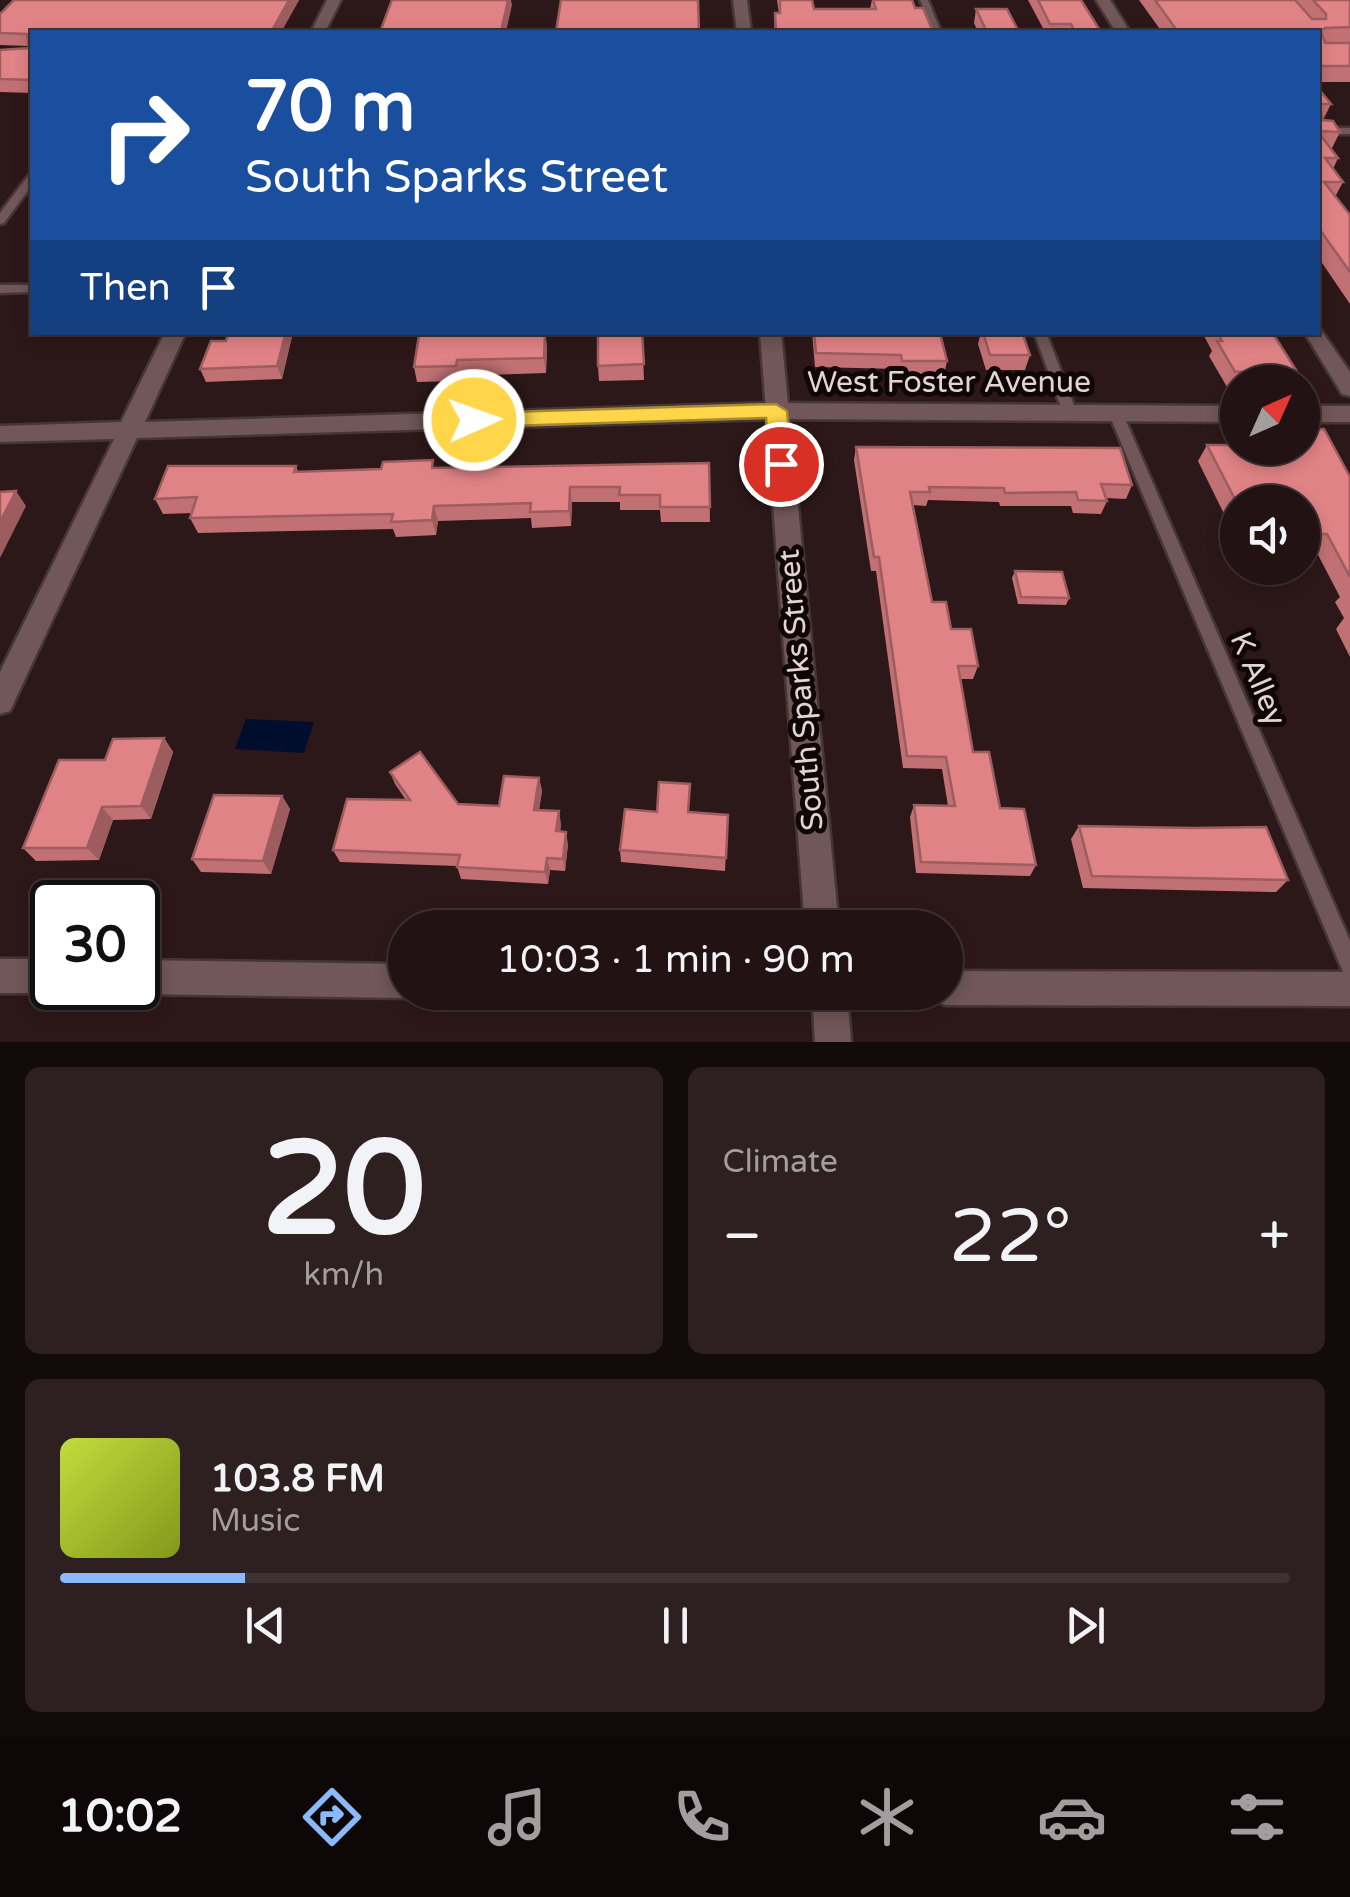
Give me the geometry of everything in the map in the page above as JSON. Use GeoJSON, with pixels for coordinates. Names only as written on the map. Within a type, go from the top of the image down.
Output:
{"type":"FeatureCollection","features":[{"type":"Feature","properties":{"kind":"street"},"geometry":{"type":"LineString","coordinates":[[319,30],[334,0]]}},
{"type":"Feature","properties":{"kind":"street"},"geometry":{"type":"LineString","coordinates":[[740,0],[744,30]]}},
{"type":"Feature","properties":{"kind":"street"},"geometry":{"type":"LineString","coordinates":[[1102,0],[1122,30]]}},
{"type":"Feature","properties":{"kind":"street"},"geometry":{"type":"LineString","coordinates":[[0,702],[175,335]]}},
{"type":"Feature","properties":{"kind":"street","name":"South Sparks Street"},"geometry":{"type":"LineString","coordinates":[[770,335],[820,910]]}},
{"type":"Feature","properties":{"kind":"street"},"geometry":{"type":"LineString","coordinates":[[1316,335],[1350,389]]}},
{"type":"Feature","properties":{"kind":"street","name":"West Foster Avenue"},"geometry":{"type":"LineString","coordinates":[[0,434],[776,411],[1220,414]]}},
{"type":"Feature","properties":{"kind":"street"},"geometry":{"type":"LineString","coordinates":[[1320,414],[1350,414]]}},
{"type":"Feature","properties":{"kind":"street"},"geometry":{"type":"LineString","coordinates":[[0,976],[30,976]]}},
{"type":"Feature","properties":{"kind":"street"},"geometry":{"type":"LineString","coordinates":[[160,978],[388,981]]}},
{"type":"Feature","properties":{"kind":"street"},"geometry":{"type":"LineString","coordinates":[[963,988],[1350,989]]}},
{"type":"Feature","properties":{"kind":"street"},"geometry":{"type":"LineString","coordinates":[[830,1010],[833,1042]]}},
{"type":"Feature","properties":{"kind":"lane"},"geometry":{"type":"LineString","coordinates":[[924,0],[936,30]]}},
{"type":"Feature","properties":{"kind":"lane"},"geometry":{"type":"LineString","coordinates":[[1320,131],[1350,131]]}},
{"type":"Feature","properties":{"kind":"lane"},"geometry":{"type":"LineString","coordinates":[[0,221],[30,181]]}},
{"type":"Feature","properties":{"kind":"lane"},"geometry":{"type":"LineString","coordinates":[[0,289],[30,288]]}},
{"type":"Feature","properties":{"kind":"lane"},"geometry":{"type":"LineString","coordinates":[[1041,335],[1070,413]]}},
{"type":"Feature","properties":{"kind":"lane","name":"K Alley"},"geometry":{"type":"LineString","coordinates":[[1116,414],[1350,965]]}},
{"type":"Feature","properties":{"kind":"water"},"geometry":{"type":"Polygon","coordinates":[[[246,719],[314,722],[304,753],[235,749],[246,719]]]}},
{"type":"Feature","properties":{"kind":"building"},"geometry":{"type":"Polygon","coordinates":[[[14,0],[289,0],[272,30],[30,30],[30,80],[0,79],[0,50],[29,48],[27,34],[0,33],[0,14],[14,0]]]}},
{"type":"Feature","properties":{"kind":"building"},"geometry":{"type":"Polygon","coordinates":[[[392,0],[508,0],[501,30],[381,30],[392,0]]]}},
{"type":"Feature","properties":{"kind":"building"},"geometry":{"type":"Polygon","coordinates":[[[561,0],[698,0],[699,30],[556,30],[561,0]]]}},
{"type":"Feature","properties":{"kind":"building"},"geometry":{"type":"Polygon","coordinates":[[[780,0],[812,0],[814,9],[876,9],[873,0],[912,0],[915,8],[923,8],[932,30],[776,30],[775,13],[780,13],[780,0]]]}},
{"type":"Feature","properties":{"kind":"building"},"geometry":{"type":"Polygon","coordinates":[[[1038,0],[1081,0],[1100,30],[1074,30],[1071,24],[1050,24],[1038,0]]]}},
{"type":"Feature","properties":{"kind":"building"},"geometry":{"type":"Polygon","coordinates":[[[1155,0],[1295,0],[1312,19],[1326,19],[1313,0],[1350,0],[1350,27],[1321,31],[1325,43],[1350,43],[1350,66],[1320,66],[1320,30],[1177,30],[1155,0]]]}},
{"type":"Feature","properties":{"kind":"building"},"geometry":{"type":"Polygon","coordinates":[[[976,9],[1007,9],[1018,30],[986,30],[976,9]]]}},
{"type":"Feature","properties":{"kind":"building"},"geometry":{"type":"Polygon","coordinates":[[[1320,90],[1331,104],[1320,104],[1320,90]]]}},
{"type":"Feature","properties":{"kind":"building"},"geometry":{"type":"Polygon","coordinates":[[[1320,108],[1323,120],[1333,121],[1340,132],[1320,131],[1320,108]]]}},
{"type":"Feature","properties":{"kind":"building"},"geometry":{"type":"Polygon","coordinates":[[[1320,135],[1338,158],[1325,158],[1343,182],[1324,182],[1350,215],[1350,272],[1320,230],[1320,135]]]}},
{"type":"Feature","properties":{"kind":"building"},"geometry":{"type":"Polygon","coordinates":[[[228,335],[285,335],[277,366],[200,369],[211,341],[226,341],[228,335]]]}},
{"type":"Feature","properties":{"kind":"building"},"geometry":{"type":"Polygon","coordinates":[[[419,335],[545,335],[544,358],[457,360],[456,366],[414,367],[419,335]]]}},
{"type":"Feature","properties":{"kind":"building"},"geometry":{"type":"Polygon","coordinates":[[[598,335],[642,335],[644,364],[598,366],[598,335]]]}},
{"type":"Feature","properties":{"kind":"building"},"geometry":{"type":"Polygon","coordinates":[[[814,335],[940,335],[947,361],[902,361],[901,355],[816,353],[814,335]]]}},
{"type":"Feature","properties":{"kind":"building"},"geometry":{"type":"Polygon","coordinates":[[[984,335],[1023,335],[1030,355],[990,355],[984,335]]]}},
{"type":"Feature","properties":{"kind":"building"},"geometry":{"type":"Polygon","coordinates":[[[1219,335],[1274,335],[1293,365],[1231,365],[1217,341],[1222,341],[1219,335]]]}},
{"type":"Feature","properties":{"kind":"building"},"geometry":{"type":"Polygon","coordinates":[[[1320,429],[1324,429],[1350,477],[1350,577],[1327,534],[1320,534],[1320,485],[1228,485],[1207,445],[1220,445],[1220,465],[1320,465],[1320,429]]]}},
{"type":"Feature","properties":{"kind":"building"},"geometry":{"type":"Polygon","coordinates":[[[856,447],[1120,448],[1132,485],[1101,484],[1107,501],[1078,500],[1076,492],[1005,493],[1004,488],[929,487],[930,492],[910,492],[932,602],[946,602],[951,629],[971,629],[978,666],[958,666],[973,752],[989,752],[1000,808],[1024,809],[1036,865],[921,862],[914,805],[955,806],[946,757],[907,756],[879,557],[874,557],[856,447]]]}},
{"type":"Feature","properties":{"kind":"building"},"geometry":{"type":"Polygon","coordinates":[[[433,460],[432,468],[709,463],[710,507],[660,507],[660,495],[619,495],[620,487],[570,487],[569,511],[530,512],[531,503],[434,506],[432,520],[391,522],[393,514],[190,518],[197,497],[155,499],[168,466],[296,466],[294,472],[381,469],[383,462],[433,460]]]}},
{"type":"Feature","properties":{"kind":"building"},"geometry":{"type":"Polygon","coordinates":[[[16,491],[0,522],[0,492],[16,491]]]}},
{"type":"Feature","properties":{"kind":"building"},"geometry":{"type":"Polygon","coordinates":[[[1015,571],[1062,572],[1069,598],[1021,597],[1015,571]]]}},
{"type":"Feature","properties":{"kind":"building"},"geometry":{"type":"Polygon","coordinates":[[[164,738],[141,806],[102,807],[87,848],[23,848],[59,760],[105,760],[113,739],[164,738]]]}},
{"type":"Feature","properties":{"kind":"building"},"geometry":{"type":"Polygon","coordinates":[[[420,752],[458,804],[499,806],[504,776],[539,778],[534,810],[559,811],[556,831],[566,832],[563,859],[547,858],[545,872],[457,867],[460,855],[333,850],[347,799],[410,800],[390,772],[420,752]]]}},
{"type":"Feature","properties":{"kind":"building"},"geometry":{"type":"Polygon","coordinates":[[[659,782],[690,784],[688,812],[728,815],[726,858],[620,850],[625,809],[657,812],[659,782]]]}},
{"type":"Feature","properties":{"kind":"building"},"geometry":{"type":"Polygon","coordinates":[[[214,795],[282,796],[263,861],[192,859],[214,795]]]}},
{"type":"Feature","properties":{"kind":"building"},"geometry":{"type":"Polygon","coordinates":[[[1079,826],[1266,827],[1288,880],[1092,876],[1079,826]]]}},
{"type":"Feature","properties":{"kind":"route"},"geometry":{"type":"LineString","coordinates":[[474,420],[776,411],[781,464]]}}]}
